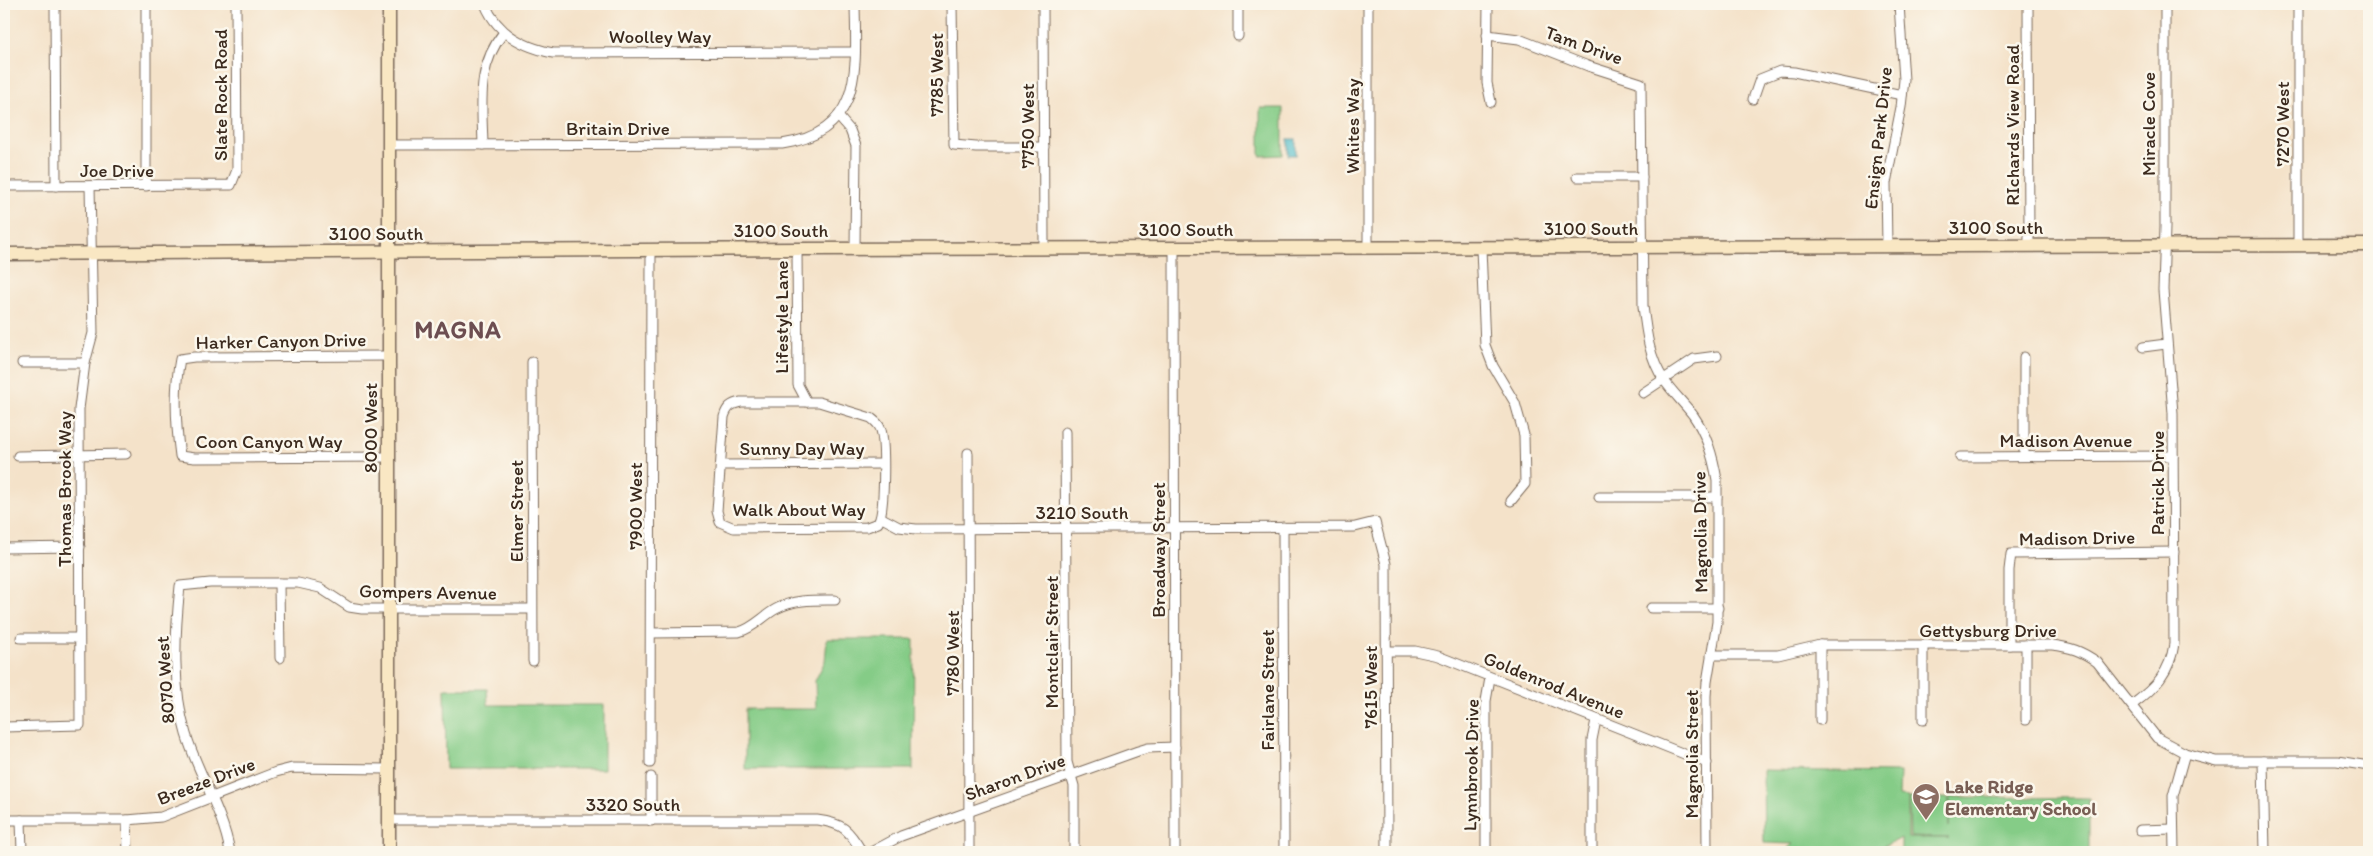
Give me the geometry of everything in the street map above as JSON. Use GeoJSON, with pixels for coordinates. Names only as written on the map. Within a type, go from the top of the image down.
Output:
{"type":"FeatureCollection","features":[{"type":"Feature","properties":{"kind":"street"},"geometry":{"type":"LineString","coordinates":[[55,4],[56,186]]}},
{"type":"Feature","properties":{"kind":"street"},"geometry":{"type":"LineString","coordinates":[[146,4],[146,186]]}},
{"type":"Feature","properties":{"kind":"street","name":"Slate Rock Road"},"geometry":{"type":"LineString","coordinates":[[231,185],[237,170],[236,4]]}},
{"type":"Feature","properties":{"kind":"street","name":"8000 West"},"geometry":{"type":"LineString","coordinates":[[388,4],[389,852]]}},
{"type":"Feature","properties":{"kind":"street","name":"Woolley Way"},"geometry":{"type":"LineString","coordinates":[[486,4],[504,32],[521,43],[537,50],[553,53],[856,52]]}},
{"type":"Feature","properties":{"kind":"street"},"geometry":{"type":"LineString","coordinates":[[855,4],[856,52],[853,87],[838,116],[850,130],[856,146],[855,249]]}},
{"type":"Feature","properties":{"kind":"street","name":"7785 West"},"geometry":{"type":"LineString","coordinates":[[952,4],[952,126],[954,145],[1044,147]]}},
{"type":"Feature","properties":{"kind":"street","name":"7750 West"},"geometry":{"type":"LineString","coordinates":[[1043,4],[1044,248]]}},
{"type":"Feature","properties":{"kind":"street"},"geometry":{"type":"LineString","coordinates":[[1238,4],[1238,36]]}},
{"type":"Feature","properties":{"kind":"street","name":"Whites Way"},"geometry":{"type":"LineString","coordinates":[[1368,4],[1368,248]]}},
{"type":"Feature","properties":{"kind":"street"},"geometry":{"type":"LineString","coordinates":[[1488,4],[1487,83],[1491,102]]}},
{"type":"Feature","properties":{"kind":"street","name":"Ensign Park Drive"},"geometry":{"type":"LineString","coordinates":[[1887,246],[1886,183],[1904,80],[1899,4]]}},
{"type":"Feature","properties":{"kind":"street","name":"RIchards View Road"},"geometry":{"type":"LineString","coordinates":[[2028,4],[2029,246]]}},
{"type":"Feature","properties":{"kind":"street","name":"Miracle Cove"},"geometry":{"type":"LineString","coordinates":[[2164,245],[2165,4]]}},
{"type":"Feature","properties":{"kind":"street","name":"7270 West"},"geometry":{"type":"LineString","coordinates":[[2298,4],[2298,245]]}},
{"type":"Feature","properties":{"kind":"street"},"geometry":{"type":"LineString","coordinates":[[483,144],[484,72],[494,45],[504,32]]}},
{"type":"Feature","properties":{"kind":"street","name":"Tam Drive"},"geometry":{"type":"LineString","coordinates":[[1487,35],[1519,39],[1588,66],[1640,82]]}},
{"type":"Feature","properties":{"kind":"street"},"geometry":{"type":"LineString","coordinates":[[1753,99],[1760,79],[1780,71],[1794,72],[1902,95]]}},
{"type":"Feature","properties":{"kind":"street","name":"Magnolia Drive"},"geometry":{"type":"LineString","coordinates":[[1640,82],[1643,306],[1646,335],[1653,358],[1663,379],[1692,415],[1706,437],[1714,459],[1717,497],[1718,608],[1716,638],[1711,655]]}},
{"type":"Feature","properties":{"kind":"street","name":"Britain Drive"},"geometry":{"type":"LineString","coordinates":[[389,145],[782,144],[798,142],[814,135],[838,116]]}},
{"type":"Feature","properties":{"kind":"street"},"geometry":{"type":"LineString","coordinates":[[1577,177],[1642,177]]}},
{"type":"Feature","properties":{"kind":"street","name":"Joe Drive"},"geometry":{"type":"LineString","coordinates":[[4,186],[231,185]]}},
{"type":"Feature","properties":{"kind":"street","name":"Thomas Brook Way"},"geometry":{"type":"LineString","coordinates":[[4,727],[80,725],[79,409],[85,363],[93,333],[90,186]]}},
{"type":"Feature","properties":{"kind":"street","name":"Patrick Drive"},"geometry":{"type":"LineString","coordinates":[[2132,705],[2156,685],[2163,676],[2172,657],[2174,552],[2173,413],[2163,290],[2164,245]]}},
{"type":"Feature","properties":{"kind":"street","name":"3100 South"},"geometry":{"type":"LineString","coordinates":[[4,254],[651,249],[2369,245]]}},
{"type":"Feature","properties":{"kind":"street","name":"Broadway Street"},"geometry":{"type":"LineString","coordinates":[[1174,248],[1175,852]]}},
{"type":"Feature","properties":{"kind":"street"},"geometry":{"type":"LineString","coordinates":[[1481,248],[1485,345],[1493,366],[1515,402],[1524,435],[1525,484],[1511,501]]}},
{"type":"Feature","properties":{"kind":"street","name":"7900 West"},"geometry":{"type":"LineString","coordinates":[[650,763],[651,249]]}},
{"type":"Feature","properties":{"kind":"street","name":"Lifestyle Lane"},"geometry":{"type":"LineString","coordinates":[[797,249],[798,385],[807,402]]}},
{"type":"Feature","properties":{"kind":"street"},"geometry":{"type":"LineString","coordinates":[[2143,347],[2166,344]]}},
{"type":"Feature","properties":{"kind":"street","name":"Harker Canyon Drive"},"geometry":{"type":"LineString","coordinates":[[180,456],[178,439],[178,372],[180,359],[194,357],[388,356]]}},
{"type":"Feature","properties":{"kind":"street"},"geometry":{"type":"LineString","coordinates":[[1642,393],[1694,359],[1717,356]]}},
{"type":"Feature","properties":{"kind":"street"},"geometry":{"type":"LineString","coordinates":[[2024,357],[2024,456]]}},
{"type":"Feature","properties":{"kind":"street","name":"Elmer Street"},"geometry":{"type":"LineString","coordinates":[[532,362],[533,661]]}},
{"type":"Feature","properties":{"kind":"street"},"geometry":{"type":"LineString","coordinates":[[22,363],[85,363]]}},
{"type":"Feature","properties":{"kind":"street","name":"Lifestyle Lane"},"geometry":{"type":"LineString","coordinates":[[785,402],[798,385]]}},
{"type":"Feature","properties":{"kind":"street"},"geometry":{"type":"LineString","coordinates":[[721,465],[724,418],[728,407],[733,403],[820,402],[871,418],[877,423],[883,437],[880,521]]}},
{"type":"Feature","properties":{"kind":"street","name":"Montclair Street"},"geometry":{"type":"LineString","coordinates":[[1065,432],[1067,762],[1074,786],[1074,852]]}},
{"type":"Feature","properties":{"kind":"street","name":"7780 West"},"geometry":{"type":"LineString","coordinates":[[968,453],[969,852]]}},
{"type":"Feature","properties":{"kind":"street"},"geometry":{"type":"LineString","coordinates":[[18,456],[126,454]]}},
{"type":"Feature","properties":{"kind":"street","name":"Coon Canyon Way"},"geometry":{"type":"LineString","coordinates":[[180,456],[194,458],[389,457]]}},
{"type":"Feature","properties":{"kind":"street","name":"Madison Avenue"},"geometry":{"type":"LineString","coordinates":[[1960,457],[2173,456]]}},
{"type":"Feature","properties":{"kind":"street","name":"Sunny Day Way"},"geometry":{"type":"LineString","coordinates":[[721,465],[883,464]]}},
{"type":"Feature","properties":{"kind":"street","name":"Walk About Way"},"geometry":{"type":"LineString","coordinates":[[721,465],[717,511],[720,522],[728,527],[867,527],[880,521]]}},
{"type":"Feature","properties":{"kind":"street"},"geometry":{"type":"LineString","coordinates":[[1599,497],[1717,497]]}},
{"type":"Feature","properties":{"kind":"street","name":"3210 South"},"geometry":{"type":"LineString","coordinates":[[880,521],[899,527],[916,529],[1355,527],[1374,522]]}},
{"type":"Feature","properties":{"kind":"street","name":"7615 West"},"geometry":{"type":"LineString","coordinates":[[1374,522],[1386,564],[1387,852]]}},
{"type":"Feature","properties":{"kind":"street","name":"Fairlane Street"},"geometry":{"type":"LineString","coordinates":[[1283,527],[1284,852]]}},
{"type":"Feature","properties":{"kind":"street"},"geometry":{"type":"LineString","coordinates":[[4,548],[80,547]]}},
{"type":"Feature","properties":{"kind":"street","name":"Madison Drive"},"geometry":{"type":"LineString","coordinates":[[2009,645],[2009,570],[2011,554],[2174,552]]}},
{"type":"Feature","properties":{"kind":"street","name":"Gompers Avenue"},"geometry":{"type":"LineString","coordinates":[[180,586],[210,583],[298,583],[314,587],[349,607],[389,609],[532,609]]}},
{"type":"Feature","properties":{"kind":"street"},"geometry":{"type":"LineString","coordinates":[[279,583],[280,658]]}},
{"type":"Feature","properties":{"kind":"street","name":"8070 West"},"geometry":{"type":"LineString","coordinates":[[180,586],[177,677],[180,706],[186,734],[212,798],[230,852]]}},
{"type":"Feature","properties":{"kind":"street"},"geometry":{"type":"LineString","coordinates":[[651,633],[739,632],[748,630],[778,608],[792,602],[835,600]]}},
{"type":"Feature","properties":{"kind":"street"},"geometry":{"type":"LineString","coordinates":[[1651,608],[1718,608]]}},
{"type":"Feature","properties":{"kind":"street"},"geometry":{"type":"LineString","coordinates":[[21,638],[79,638]]}},
{"type":"Feature","properties":{"kind":"street"},"geometry":{"type":"LineString","coordinates":[[1820,645],[1820,720]]}},
{"type":"Feature","properties":{"kind":"street","name":"Gettysburg Drive"},"geometry":{"type":"LineString","coordinates":[[1711,655],[1778,655],[1820,645],[2026,645],[2069,647],[2084,652],[2107,672],[2157,738],[2185,753],[2216,761],[2337,761],[2369,766]]}},
{"type":"Feature","properties":{"kind":"street"},"geometry":{"type":"LineString","coordinates":[[1923,645],[1923,720]]}},
{"type":"Feature","properties":{"kind":"street"},"geometry":{"type":"LineString","coordinates":[[2026,645],[2026,720]]}},
{"type":"Feature","properties":{"kind":"street","name":"Goldenrod Avenue"},"geometry":{"type":"LineString","coordinates":[[1386,651],[1426,652],[1707,763]]}},
{"type":"Feature","properties":{"kind":"street","name":"Magnolia Street"},"geometry":{"type":"LineString","coordinates":[[1707,852],[1707,682],[1711,655]]}},
{"type":"Feature","properties":{"kind":"street","name":"Lynnbrook Drive"},"geometry":{"type":"LineString","coordinates":[[1486,852],[1486,701],[1490,678]]}},
{"type":"Feature","properties":{"kind":"street"},"geometry":{"type":"LineString","coordinates":[[1592,852],[1592,740],[1596,720]]}},
{"type":"Feature","properties":{"kind":"street","name":"Sharon Drive"},"geometry":{"type":"LineString","coordinates":[[870,852],[901,836],[1070,774],[1148,748],[1175,746]]}},
{"type":"Feature","properties":{"kind":"street"},"geometry":{"type":"LineString","coordinates":[[2174,852],[2175,784],[2185,753]]}},
{"type":"Feature","properties":{"kind":"street"},"geometry":{"type":"LineString","coordinates":[[2263,761],[2265,852]]}},
{"type":"Feature","properties":{"kind":"street","name":"Breeze Drive"},"geometry":{"type":"LineString","coordinates":[[4,820],[128,820],[161,817],[276,772],[292,768],[389,769]]}},
{"type":"Feature","properties":{"kind":"street"},"geometry":{"type":"LineString","coordinates":[[651,777],[651,821]]}},
{"type":"Feature","properties":{"kind":"street"},"geometry":{"type":"LineString","coordinates":[[22,820],[22,852]]}},
{"type":"Feature","properties":{"kind":"street"},"geometry":{"type":"LineString","coordinates":[[128,820],[128,852]]}},
{"type":"Feature","properties":{"kind":"street","name":"3320 South"},"geometry":{"type":"LineString","coordinates":[[389,820],[817,820],[832,822],[847,830],[862,852]]}},
{"type":"Feature","properties":{"kind":"street"},"geometry":{"type":"LineString","coordinates":[[2140,830],[2174,829]]}},
{"type":"Feature","properties":{"kind":"green space"},"geometry":{"type":"Polygon","coordinates":[[[1260,108],[1283,108],[1283,155],[1260,156],[1260,108]]]}},
{"type":"Feature","properties":{"kind":"green space"},"geometry":{"type":"Polygon","coordinates":[[[827,639],[914,639],[913,769],[745,769],[745,709],[816,709],[815,681],[825,661],[827,639]]]}},
{"type":"Feature","properties":{"kind":"green space"},"geometry":{"type":"Polygon","coordinates":[[[445,689],[487,689],[488,705],[604,705],[604,769],[446,769],[445,689]]]}},
{"type":"Feature","properties":{"kind":"green space","name":"Lake Ridge Elementary School"},"geometry":{"type":"Polygon","coordinates":[[[1763,770],[1900,772],[1899,796],[1908,797],[1908,838],[1949,838],[1910,837],[1909,798],[1949,798],[1949,827],[1950,797],[2089,798],[2089,852],[1913,852],[1901,850],[1901,838],[1870,852],[1788,852],[1788,848],[1794,844],[1764,843],[1763,770]]]}},
{"type":"Feature","properties":{"kind":"water"},"geometry":{"type":"Polygon","coordinates":[[[1288,139],[1296,139],[1296,155],[1288,155],[1288,139]]]}},
{"type":"Feature","properties":{"kind":"place","name":"Lake Ridge Elementary School"},"geometry":{"type":"Point","coordinates":[1926,821]}},
{"type":"Feature","properties":{"kind":"district","name":"MAGNA"},"geometry":{"type":"Point","coordinates":[458,329]}}]}
